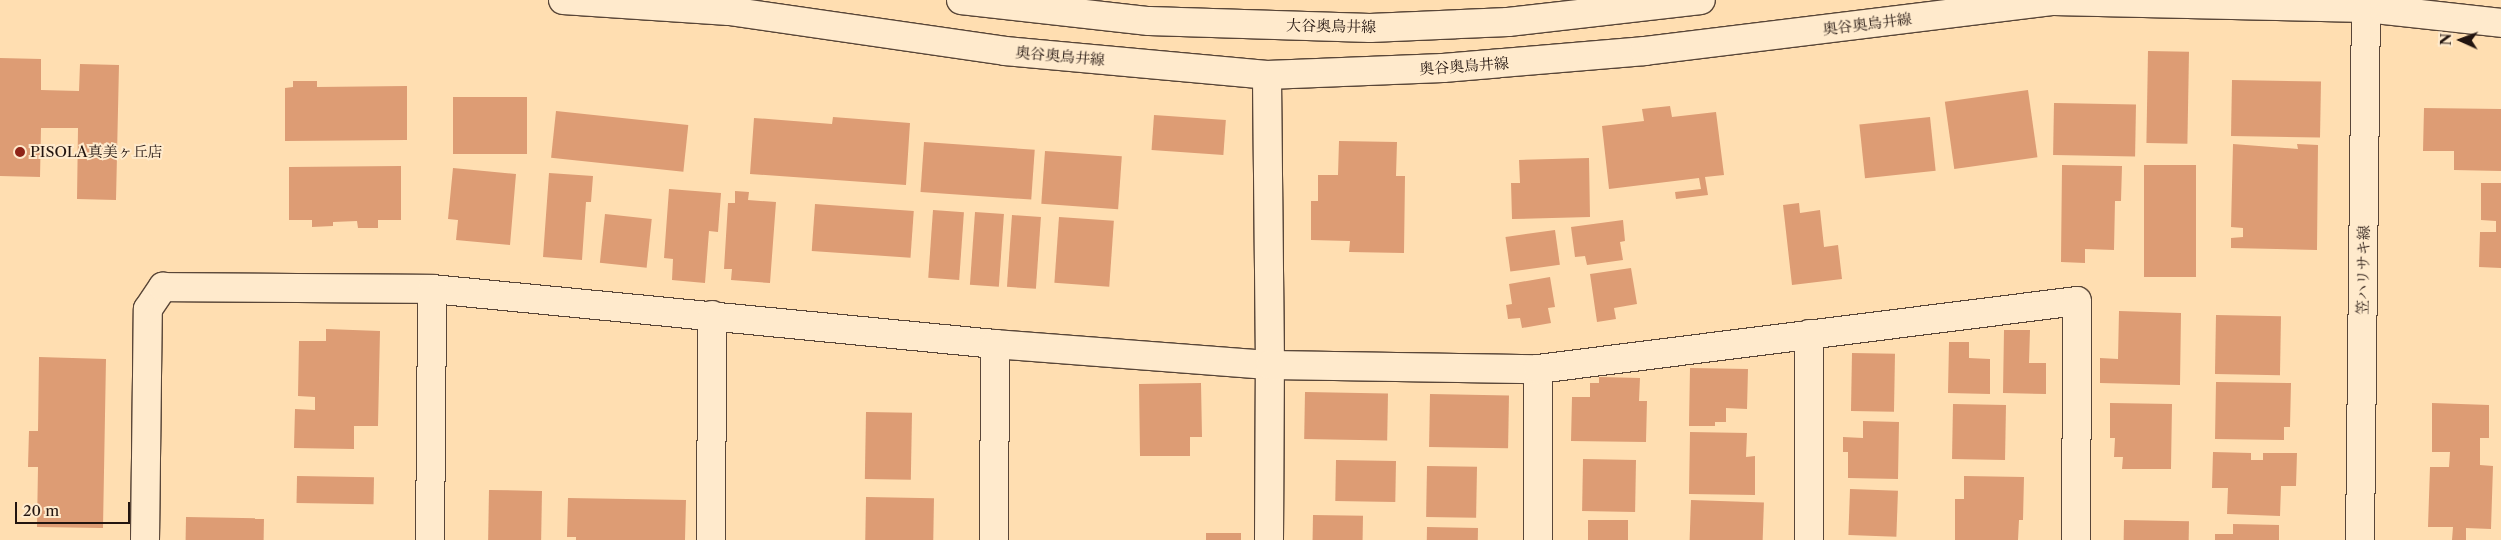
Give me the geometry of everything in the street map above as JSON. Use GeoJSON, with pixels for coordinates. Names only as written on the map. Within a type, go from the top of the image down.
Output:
{"type":"FeatureCollection","features":[{"type":"Feature","properties":{"kind":"street","name":"奥谷奥鳥井線"},"geometry":{"type":"LineString","coordinates":[[563,0],[728,6],[1005,51],[1267,75],[1443,68],[1645,51],[2054,1],[2366,4]]}},
{"type":"Feature","properties":{"kind":"street","name":"大谷奥鳥井線"},"geometry":{"type":"LineString","coordinates":[[961,0],[1149,21],[1370,28],[1508,22],[1701,0]]}},
{"type":"Feature","properties":{"kind":"street"},"geometry":{"type":"LineString","coordinates":[[2366,4],[2501,23]]}},
{"type":"Feature","properties":{"kind":"street","name":"笠ハリサキ線"},"geometry":{"type":"LineString","coordinates":[[2360,540],[2366,4]]}},
{"type":"Feature","properties":{"kind":"street"},"geometry":{"type":"LineString","coordinates":[[1267,75],[1270,365],[1269,540]]}},
{"type":"Feature","properties":{"kind":"street"},"geometry":{"type":"LineString","coordinates":[[145,540],[148,309],[163,286],[432,289],[995,344],[1270,365],[1538,369],[2078,301],[2076,540]]}},
{"type":"Feature","properties":{"kind":"street"},"geometry":{"type":"LineString","coordinates":[[430,540],[432,289]]}},
{"type":"Feature","properties":{"kind":"street"},"geometry":{"type":"LineString","coordinates":[[711,540],[712,315]]}},
{"type":"Feature","properties":{"kind":"street"},"geometry":{"type":"LineString","coordinates":[[1809,334],[1809,540]]}},
{"type":"Feature","properties":{"kind":"street"},"geometry":{"type":"LineString","coordinates":[[994,540],[995,344]]}},
{"type":"Feature","properties":{"kind":"street"},"geometry":{"type":"LineString","coordinates":[[1538,369],[1538,540]]}},
{"type":"Feature","properties":{"kind":"building"},"geometry":{"type":"Polygon","coordinates":[[[2148,51],[2189,52],[2187,144],[2146,143],[2148,51]]]}},
{"type":"Feature","properties":{"kind":"building","name":"PISOLA真美ヶ丘店"},"geometry":{"type":"Polygon","coordinates":[[[0,58],[41,59],[41,90],[79,91],[80,64],[119,65],[116,200],[77,199],[78,128],[41,128],[40,177],[0,176],[0,58]]]}},
{"type":"Feature","properties":{"kind":"building"},"geometry":{"type":"Polygon","coordinates":[[[2232,80],[2321,82],[2320,138],[2231,136],[2232,80]]]}},
{"type":"Feature","properties":{"kind":"building"},"geometry":{"type":"Polygon","coordinates":[[[293,81],[317,81],[317,87],[407,86],[407,140],[285,141],[285,88],[293,87],[293,81]]]}},
{"type":"Feature","properties":{"kind":"building"},"geometry":{"type":"Polygon","coordinates":[[[2028,90],[2037,157],[1954,169],[1945,102],[2028,90]]]}},
{"type":"Feature","properties":{"kind":"building"},"geometry":{"type":"Polygon","coordinates":[[[453,97],[527,97],[527,154],[453,154],[453,97]]]}},
{"type":"Feature","properties":{"kind":"building"},"geometry":{"type":"Polygon","coordinates":[[[2054,103],[2136,104],[2135,156],[2053,155],[2054,103]]]}},
{"type":"Feature","properties":{"kind":"building"},"geometry":{"type":"Polygon","coordinates":[[[1670,106],[1672,117],[1716,112],[1724,175],[1705,177],[1708,195],[1676,199],[1675,192],[1701,189],[1699,178],[1609,189],[1602,126],[1644,121],[1642,109],[1670,106]]]}},
{"type":"Feature","properties":{"kind":"building"},"geometry":{"type":"Polygon","coordinates":[[[2424,108],[2501,109],[2501,171],[2454,170],[2454,151],[2423,151],[2424,108]]]}},
{"type":"Feature","properties":{"kind":"building"},"geometry":{"type":"Polygon","coordinates":[[[556,111],[688,125],[683,172],[551,158],[556,111]]]}},
{"type":"Feature","properties":{"kind":"building"},"geometry":{"type":"Polygon","coordinates":[[[1154,115],[1226,120],[1223,155],[1152,150],[1154,115]]]}},
{"type":"Feature","properties":{"kind":"building"},"geometry":{"type":"Polygon","coordinates":[[[833,117],[910,123],[906,185],[750,174],[754,118],[832,124],[833,117]]]}},
{"type":"Feature","properties":{"kind":"building"},"geometry":{"type":"Polygon","coordinates":[[[1930,117],[1936,171],[1865,178],[1859,124],[1930,117]]]}},
{"type":"Feature","properties":{"kind":"building"},"geometry":{"type":"Polygon","coordinates":[[[1339,141],[1397,142],[1396,176],[1405,176],[1404,253],[1349,252],[1350,241],[1311,240],[1311,201],[1318,201],[1318,175],[1338,175],[1339,141]]]}},
{"type":"Feature","properties":{"kind":"building"},"geometry":{"type":"Polygon","coordinates":[[[924,142],[1035,150],[1031,200],[921,192],[924,142]]]}},
{"type":"Feature","properties":{"kind":"building"},"geometry":{"type":"Polygon","coordinates":[[[2233,144],[2298,149],[2297,144],[2318,145],[2317,250],[2231,248],[2231,238],[2243,237],[2243,228],[2231,227],[2233,144]]]}},
{"type":"Feature","properties":{"kind":"building"},"geometry":{"type":"Polygon","coordinates":[[[1045,151],[1122,156],[1118,209],[1041,204],[1045,151]]]}},
{"type":"Feature","properties":{"kind":"building"},"geometry":{"type":"Polygon","coordinates":[[[1589,158],[1590,217],[1512,219],[1511,183],[1520,183],[1519,160],[1589,158]]]}},
{"type":"Feature","properties":{"kind":"building"},"geometry":{"type":"Polygon","coordinates":[[[2062,165],[2122,166],[2121,201],[2115,201],[2114,250],[2085,249],[2085,263],[2061,262],[2062,165]]]}},
{"type":"Feature","properties":{"kind":"building"},"geometry":{"type":"Polygon","coordinates":[[[2144,165],[2196,165],[2196,277],[2144,277],[2144,165]]]}},
{"type":"Feature","properties":{"kind":"building"},"geometry":{"type":"Polygon","coordinates":[[[401,166],[401,220],[378,220],[378,228],[358,228],[357,221],[333,222],[333,226],[312,227],[312,220],[289,220],[289,167],[401,166]]]}},
{"type":"Feature","properties":{"kind":"building"},"geometry":{"type":"Polygon","coordinates":[[[453,168],[516,174],[510,245],[456,240],[458,220],[448,219],[453,168]]]}},
{"type":"Feature","properties":{"kind":"building"},"geometry":{"type":"Polygon","coordinates":[[[549,173],[593,176],[591,202],[586,202],[582,260],[543,257],[549,173]]]}},
{"type":"Feature","properties":{"kind":"building"},"geometry":{"type":"Polygon","coordinates":[[[2481,183],[2501,183],[2501,268],[2479,267],[2480,232],[2496,232],[2496,221],[2481,220],[2481,183]]]}},
{"type":"Feature","properties":{"kind":"building"},"geometry":{"type":"Polygon","coordinates":[[[669,189],[721,193],[718,232],[709,231],[705,283],[672,280],[673,259],[664,258],[669,189]]]}},
{"type":"Feature","properties":{"kind":"building"},"geometry":{"type":"Polygon","coordinates":[[[735,191],[749,192],[748,200],[776,202],[770,283],[731,280],[732,269],[724,269],[728,203],[735,203],[735,191]]]}},
{"type":"Feature","properties":{"kind":"building"},"geometry":{"type":"Polygon","coordinates":[[[1799,203],[1800,213],[1820,210],[1824,247],[1838,245],[1842,279],[1792,285],[1783,205],[1799,203]]]}},
{"type":"Feature","properties":{"kind":"building"},"geometry":{"type":"Polygon","coordinates":[[[815,204],[914,211],[910,258],[812,251],[815,204]]]}},
{"type":"Feature","properties":{"kind":"building"},"geometry":{"type":"Polygon","coordinates":[[[933,210],[964,212],[959,280],[928,278],[933,210]]]}},
{"type":"Feature","properties":{"kind":"building"},"geometry":{"type":"Polygon","coordinates":[[[975,212],[1004,214],[999,287],[970,285],[975,212]]]}},
{"type":"Feature","properties":{"kind":"building"},"geometry":{"type":"Polygon","coordinates":[[[605,214],[652,219],[647,268],[600,263],[605,214]]]}},
{"type":"Feature","properties":{"kind":"building"},"geometry":{"type":"Polygon","coordinates":[[[1012,215],[1041,217],[1036,289],[1007,287],[1012,215]]]}},
{"type":"Feature","properties":{"kind":"building"},"geometry":{"type":"Polygon","coordinates":[[[1059,217],[1114,221],[1109,287],[1054,283],[1059,217]]]}},
{"type":"Feature","properties":{"kind":"building"},"geometry":{"type":"Polygon","coordinates":[[[1623,220],[1625,241],[1620,242],[1623,260],[1587,265],[1585,256],[1575,257],[1571,227],[1623,220]]]}},
{"type":"Feature","properties":{"kind":"building"},"geometry":{"type":"Polygon","coordinates":[[[1555,230],[1560,265],[1510,272],[1505,237],[1555,230]]]}},
{"type":"Feature","properties":{"kind":"building"},"geometry":{"type":"Polygon","coordinates":[[[1631,268],[1637,304],[1614,308],[1616,319],[1597,322],[1590,274],[1631,268]]]}},
{"type":"Feature","properties":{"kind":"building"},"geometry":{"type":"Polygon","coordinates":[[[1550,277],[1555,307],[1548,308],[1551,323],[1522,328],[1520,318],[1508,319],[1506,305],[1512,304],[1509,284],[1550,277]]]}},
{"type":"Feature","properties":{"kind":"building"},"geometry":{"type":"Polygon","coordinates":[[[2119,311],[2181,313],[2180,385],[2100,383],[2100,358],[2118,359],[2119,311]]]}},
{"type":"Feature","properties":{"kind":"building"},"geometry":{"type":"Polygon","coordinates":[[[2216,315],[2281,316],[2280,375],[2215,374],[2216,315]]]}},
{"type":"Feature","properties":{"kind":"building"},"geometry":{"type":"Polygon","coordinates":[[[326,329],[380,331],[378,426],[354,426],[354,449],[294,448],[295,409],[315,410],[315,397],[298,396],[299,341],[326,341],[326,329]]]}},
{"type":"Feature","properties":{"kind":"building"},"geometry":{"type":"Polygon","coordinates":[[[2004,330],[2030,330],[2029,363],[2046,363],[2046,394],[2003,393],[2004,330]]]}},
{"type":"Feature","properties":{"kind":"building"},"geometry":{"type":"Polygon","coordinates":[[[1949,342],[1969,342],[1969,358],[1990,359],[1990,394],[1948,393],[1949,342]]]}},
{"type":"Feature","properties":{"kind":"building"},"geometry":{"type":"Polygon","coordinates":[[[1852,353],[1895,354],[1894,412],[1851,411],[1852,353]]]}},
{"type":"Feature","properties":{"kind":"building"},"geometry":{"type":"Polygon","coordinates":[[[39,357],[106,359],[103,528],[37,527],[38,467],[28,467],[29,431],[38,431],[39,357]]]}},
{"type":"Feature","properties":{"kind":"building"},"geometry":{"type":"Polygon","coordinates":[[[1690,368],[1748,369],[1747,409],[1726,408],[1726,422],[1715,422],[1715,426],[1689,426],[1690,368]]]}},
{"type":"Feature","properties":{"kind":"building"},"geometry":{"type":"Polygon","coordinates":[[[1599,377],[1640,378],[1639,401],[1647,401],[1646,442],[1571,441],[1572,397],[1590,397],[1590,383],[1599,383],[1599,377]]]}},
{"type":"Feature","properties":{"kind":"building"},"geometry":{"type":"Polygon","coordinates":[[[2216,382],[2291,383],[2290,427],[2284,427],[2284,440],[2215,439],[2216,382]]]}},
{"type":"Feature","properties":{"kind":"building"},"geometry":{"type":"Polygon","coordinates":[[[1201,383],[1202,437],[1190,437],[1190,456],[1140,456],[1139,384],[1201,383]]]}},
{"type":"Feature","properties":{"kind":"building"},"geometry":{"type":"Polygon","coordinates":[[[1305,392],[1388,393],[1387,440],[1304,439],[1305,392]]]}},
{"type":"Feature","properties":{"kind":"building"},"geometry":{"type":"Polygon","coordinates":[[[1430,394],[1509,395],[1508,448],[1429,447],[1430,394]]]}},
{"type":"Feature","properties":{"kind":"building"},"geometry":{"type":"Polygon","coordinates":[[[2110,403],[2172,404],[2171,469],[2122,469],[2123,457],[2114,457],[2115,438],[2110,438],[2110,403]]]}},
{"type":"Feature","properties":{"kind":"building"},"geometry":{"type":"Polygon","coordinates":[[[2432,403],[2489,405],[2489,438],[2480,438],[2480,465],[2493,466],[2491,529],[2466,528],[2466,540],[2452,540],[2453,527],[2428,527],[2430,467],[2449,467],[2450,452],[2432,452],[2432,403]]]}},
{"type":"Feature","properties":{"kind":"building"},"geometry":{"type":"Polygon","coordinates":[[[1953,404],[2006,405],[2005,460],[1952,459],[1953,404]]]}},
{"type":"Feature","properties":{"kind":"building"},"geometry":{"type":"Polygon","coordinates":[[[866,412],[912,413],[911,480],[865,479],[866,412]]]}},
{"type":"Feature","properties":{"kind":"building"},"geometry":{"type":"Polygon","coordinates":[[[1863,421],[1899,422],[1898,479],[1848,478],[1848,452],[1843,452],[1843,437],[1863,438],[1863,421]]]}},
{"type":"Feature","properties":{"kind":"building"},"geometry":{"type":"Polygon","coordinates":[[[1690,432],[1747,433],[1746,457],[1755,456],[1755,495],[1689,494],[1690,432]]]}},
{"type":"Feature","properties":{"kind":"building"},"geometry":{"type":"Polygon","coordinates":[[[2213,452],[2251,453],[2251,460],[2263,460],[2263,453],[2297,453],[2296,486],[2281,486],[2280,516],[2227,514],[2228,488],[2212,488],[2213,452]]]}},
{"type":"Feature","properties":{"kind":"building"},"geometry":{"type":"Polygon","coordinates":[[[1583,459],[1636,460],[1635,512],[1582,511],[1583,459]]]}},
{"type":"Feature","properties":{"kind":"building"},"geometry":{"type":"Polygon","coordinates":[[[1336,460],[1396,461],[1395,502],[1335,501],[1336,460]]]}},
{"type":"Feature","properties":{"kind":"building"},"geometry":{"type":"Polygon","coordinates":[[[1427,466],[1477,467],[1476,518],[1426,517],[1427,466]]]}},
{"type":"Feature","properties":{"kind":"building"},"geometry":{"type":"Polygon","coordinates":[[[297,476],[374,477],[374,504],[297,503],[297,476]]]}},
{"type":"Feature","properties":{"kind":"building"},"geometry":{"type":"Polygon","coordinates":[[[1964,476],[2024,477],[2023,520],[2019,520],[2018,540],[1955,540],[1955,499],[1964,499],[1964,476]]]}},
{"type":"Feature","properties":{"kind":"building"},"geometry":{"type":"Polygon","coordinates":[[[1850,489],[1898,491],[1896,537],[1848,535],[1850,489]]]}},
{"type":"Feature","properties":{"kind":"building"},"geometry":{"type":"Polygon","coordinates":[[[489,490],[542,491],[541,540],[488,540],[489,490]]]}},
{"type":"Feature","properties":{"kind":"building"},"geometry":{"type":"Polygon","coordinates":[[[866,497],[934,498],[933,540],[865,540],[866,497]]]}},
{"type":"Feature","properties":{"kind":"building"},"geometry":{"type":"Polygon","coordinates":[[[568,498],[686,500],[685,540],[576,540],[576,537],[567,537],[568,498]]]}},
{"type":"Feature","properties":{"kind":"building"},"geometry":{"type":"Polygon","coordinates":[[[1691,500],[1764,503],[1763,540],[1690,540],[1691,500]]]}},
{"type":"Feature","properties":{"kind":"building"},"geometry":{"type":"Polygon","coordinates":[[[1313,515],[1363,516],[1363,540],[1313,540],[1313,515]]]}},
{"type":"Feature","properties":{"kind":"building"},"geometry":{"type":"Polygon","coordinates":[[[186,517],[264,518],[264,540],[186,540],[186,517]]]}},
{"type":"Feature","properties":{"kind":"building"},"geometry":{"type":"Polygon","coordinates":[[[1588,520],[1628,520],[1628,540],[1588,540],[1588,520]]]}},
{"type":"Feature","properties":{"kind":"building"},"geometry":{"type":"Polygon","coordinates":[[[2124,520],[2189,521],[2189,540],[2124,540],[2124,520]]]}},
{"type":"Feature","properties":{"kind":"building"},"geometry":{"type":"Polygon","coordinates":[[[2233,524],[2279,525],[2279,540],[2215,540],[2215,534],[2233,534],[2233,524]]]}},
{"type":"Feature","properties":{"kind":"building"},"geometry":{"type":"Polygon","coordinates":[[[1427,527],[1478,528],[1478,540],[1427,540],[1427,527]]]}},
{"type":"Feature","properties":{"kind":"building"},"geometry":{"type":"Polygon","coordinates":[[[1206,533],[1241,533],[1241,540],[1206,540],[1206,533]]]}},
{"type":"Feature","properties":{"kind":"place","name":"PISOLA真美ヶ丘店"},"geometry":{"type":"Point","coordinates":[20,152]}}]}
